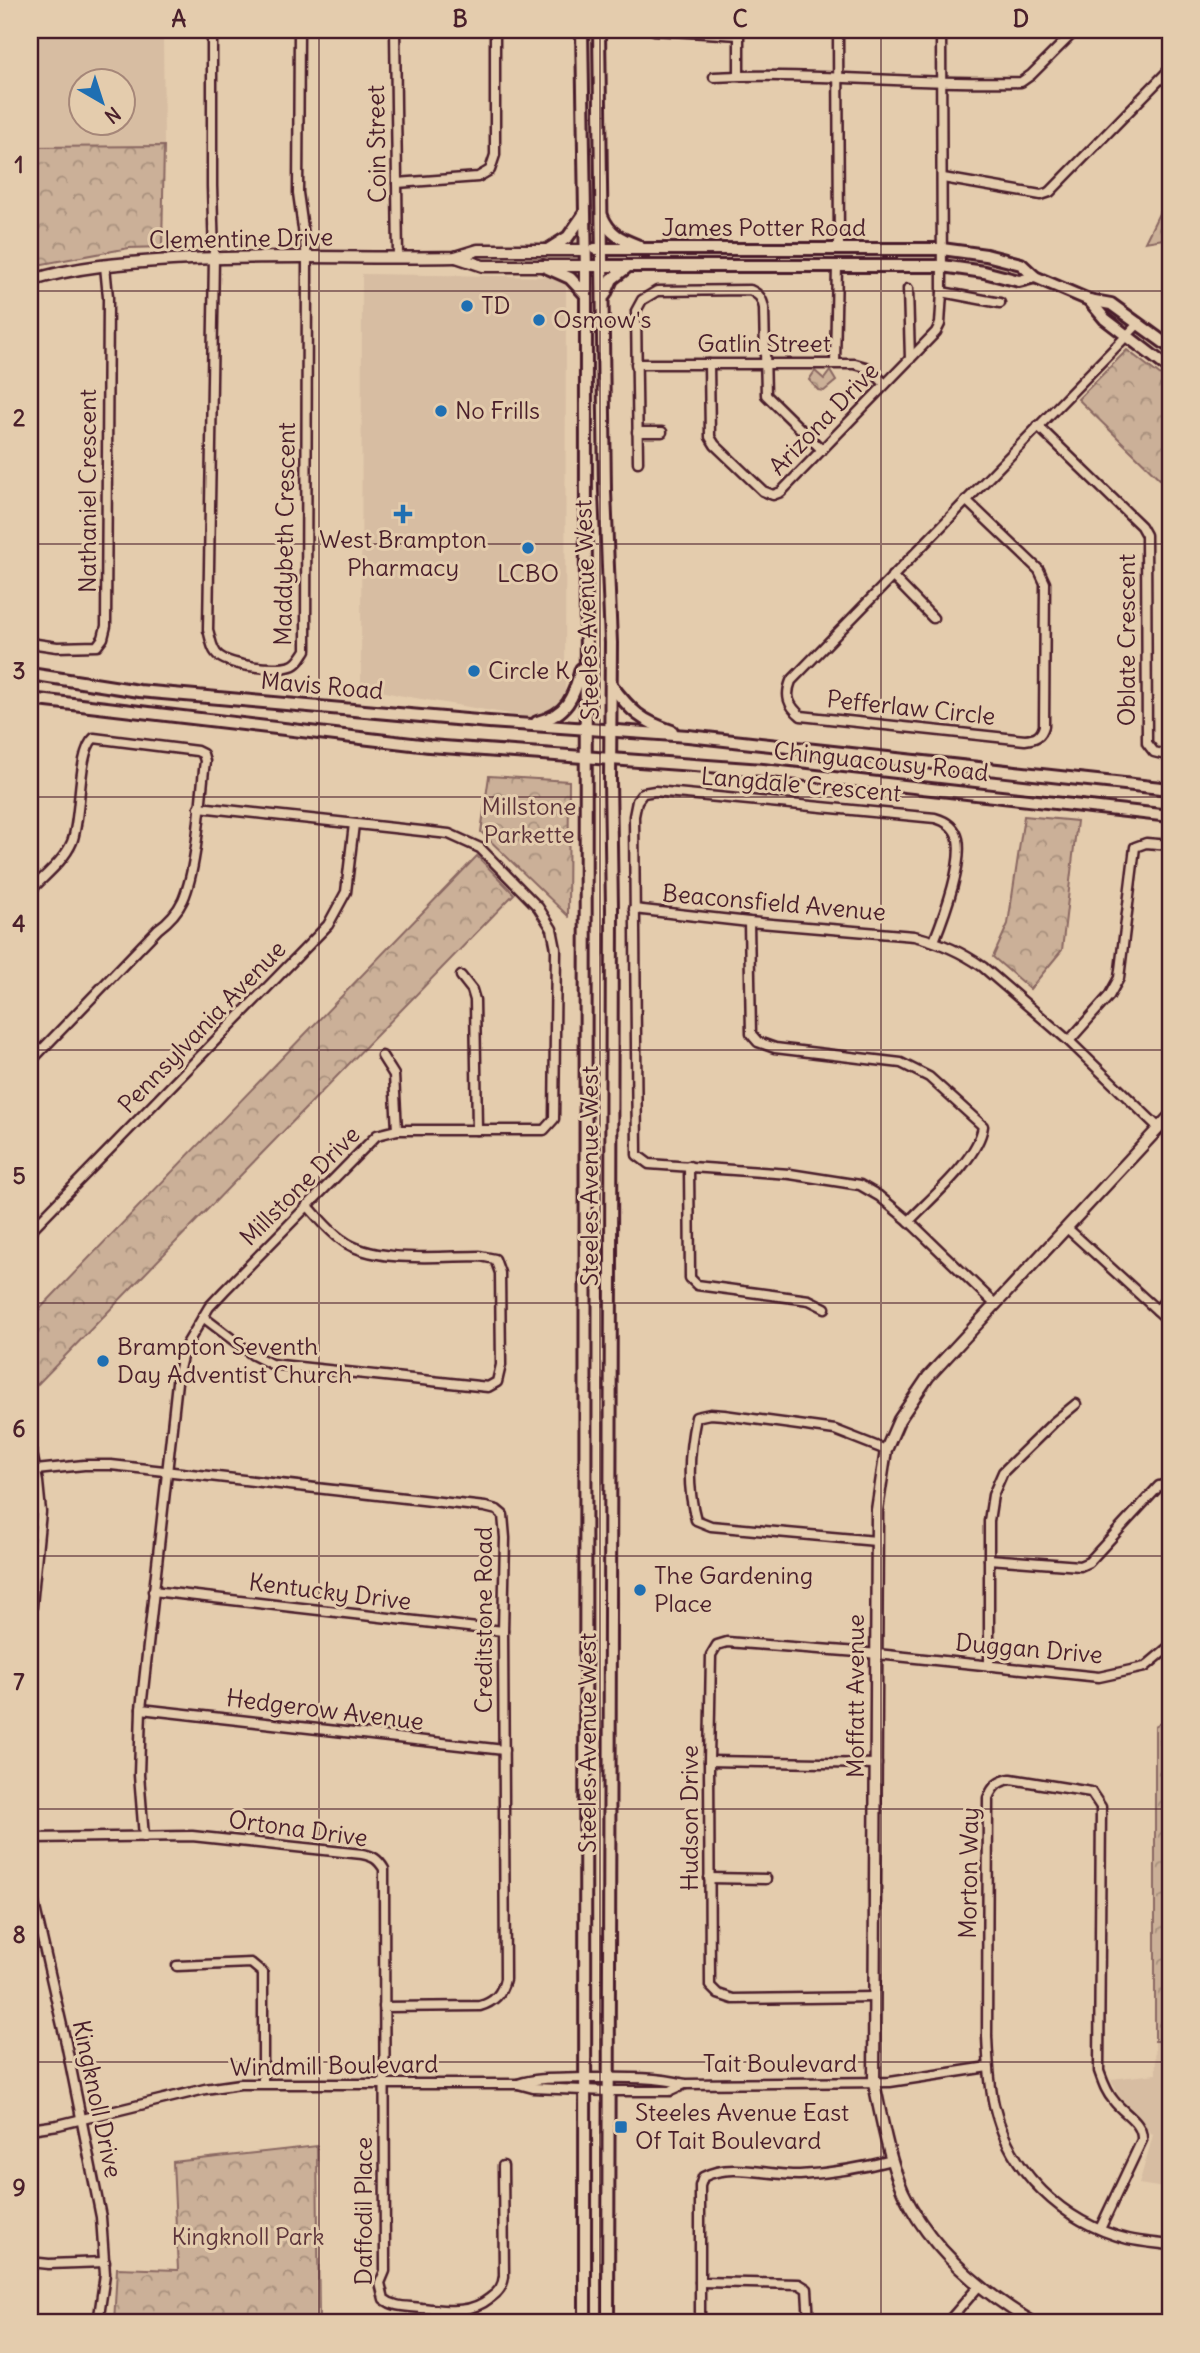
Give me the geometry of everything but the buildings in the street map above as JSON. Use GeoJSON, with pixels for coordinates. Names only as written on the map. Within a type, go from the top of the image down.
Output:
{"type":"FeatureCollection","features":[{"type":"Feature","properties":{"kind":"main road","name":"Steeles Avenue West"},"geometry":{"type":"LineString","coordinates":[[582,30],[586,729],[585,2323]]}},
{"type":"Feature","properties":{"kind":"main road","name":"Steeles Avenue West"},"geometry":{"type":"LineString","coordinates":[[599,30],[601,267],[612,731],[607,2078],[604,2091],[608,2323]]}},
{"type":"Feature","properties":{"kind":"main road"},"geometry":{"type":"LineString","coordinates":[[601,209],[611,233],[645,248]]}},
{"type":"Feature","properties":{"kind":"main road"},"geometry":{"type":"LineString","coordinates":[[549,249],[568,237],[584,214]]}},
{"type":"Feature","properties":{"kind":"main road","name":"James Potter Road"},"geometry":{"type":"LineString","coordinates":[[585,250],[942,249],[986,255],[1021,264],[1035,277],[1089,300],[1111,304],[1170,347]]}},
{"type":"Feature","properties":{"kind":"main road"},"geometry":{"type":"LineString","coordinates":[[544,266],[570,278],[585,294]]}},
{"type":"Feature","properties":{"kind":"main road","name":"James Potter Road"},"geometry":{"type":"LineString","coordinates":[[585,266],[942,266],[984,272],[1019,281],[1035,277]]}},
{"type":"Feature","properties":{"kind":"main road"},"geometry":{"type":"LineString","coordinates":[[602,309],[607,286],[613,278],[625,268],[639,266]]}},
{"type":"Feature","properties":{"kind":"main road","name":"James Potter Road"},"geometry":{"type":"LineString","coordinates":[[1089,300],[1105,320],[1170,369]]}},
{"type":"Feature","properties":{"kind":"main road"},"geometry":{"type":"LineString","coordinates":[[524,725],[549,719],[568,704],[575,692],[585,653]]}},
{"type":"Feature","properties":{"kind":"main road","name":"Mavis Road"},"geometry":{"type":"LineString","coordinates":[[30,674],[139,691],[612,731]]}},
{"type":"Feature","properties":{"kind":"main road"},"geometry":{"type":"LineString","coordinates":[[611,685],[629,708],[648,723],[688,736]]}},
{"type":"Feature","properties":{"kind":"main road"},"geometry":{"type":"LineString","coordinates":[[136,713],[139,691]]}},
{"type":"Feature","properties":{"kind":"main road","name":"Mavis Road"},"geometry":{"type":"LineString","coordinates":[[30,699],[429,747],[586,757]]}},
{"type":"Feature","properties":{"kind":"main road","name":"Chinguacousy Road"},"geometry":{"type":"LineString","coordinates":[[612,731],[688,736],[1170,789]]}},
{"type":"Feature","properties":{"kind":"main road","name":"Chinguacousy Road"},"geometry":{"type":"LineString","coordinates":[[586,757],[763,770],[1170,816]]}},
{"type":"Feature","properties":{"kind":"street"},"geometry":{"type":"LineString","coordinates":[[212,30],[215,257]]}},
{"type":"Feature","properties":{"kind":"street"},"geometry":{"type":"LineString","coordinates":[[299,30],[298,193],[307,257]]}},
{"type":"Feature","properties":{"kind":"street","name":"Coin Street"},"geometry":{"type":"LineString","coordinates":[[395,30],[398,258]]}},
{"type":"Feature","properties":{"kind":"street"},"geometry":{"type":"LineString","coordinates":[[397,183],[478,177],[491,170],[495,155],[495,30]]}},
{"type":"Feature","properties":{"kind":"street"},"geometry":{"type":"LineString","coordinates":[[654,30],[739,33],[739,76]]}},
{"type":"Feature","properties":{"kind":"street"},"geometry":{"type":"LineString","coordinates":[[838,30],[839,249]]}},
{"type":"Feature","properties":{"kind":"street"},"geometry":{"type":"LineString","coordinates":[[941,30],[942,266]]}},
{"type":"Feature","properties":{"kind":"street"},"geometry":{"type":"LineString","coordinates":[[713,77],[838,76],[941,83],[1021,82],[1076,30]]}},
{"type":"Feature","properties":{"kind":"street"},"geometry":{"type":"LineString","coordinates":[[943,178],[1041,195],[1050,192],[1170,69]]}},
{"type":"Feature","properties":{"kind":"street","name":"Clementine Drive"},"geometry":{"type":"LineString","coordinates":[[30,281],[57,272],[215,257],[455,257],[478,250],[585,250]]}},
{"type":"Feature","properties":{"kind":"street","name":"Maddybeth Crescent"},"geometry":{"type":"LineString","coordinates":[[215,257],[208,630],[214,651],[219,656],[232,663],[271,668],[292,666],[306,650],[307,257]]}},
{"type":"Feature","properties":{"kind":"street","name":"Clementine Drive"},"geometry":{"type":"LineString","coordinates":[[455,257],[483,266],[585,266]]}},
{"type":"Feature","properties":{"kind":"street","name":"Nathaniel Crescent"},"geometry":{"type":"LineString","coordinates":[[30,643],[85,648],[97,646],[103,638],[106,626],[108,298],[105,266]]}},
{"type":"Feature","properties":{"kind":"street"},"geometry":{"type":"LineString","coordinates":[[835,363],[837,266]]}},
{"type":"Feature","properties":{"kind":"street","name":"Arizona Drive"},"geometry":{"type":"LineString","coordinates":[[709,364],[710,437],[762,491],[773,495],[781,492],[936,332],[940,324],[942,266]]}},
{"type":"Feature","properties":{"kind":"street"},"geometry":{"type":"LineString","coordinates":[[908,289],[910,359]]}},
{"type":"Feature","properties":{"kind":"street"},"geometry":{"type":"LineString","coordinates":[[638,462],[636,311],[648,295],[657,291],[750,290],[758,293],[763,299],[766,396],[822,450]]}},
{"type":"Feature","properties":{"kind":"street"},"geometry":{"type":"LineString","coordinates":[[942,292],[1000,303]]}},
{"type":"Feature","properties":{"kind":"street","name":"Pefferlaw Circle"},"geometry":{"type":"LineString","coordinates":[[966,500],[1039,570],[1045,583],[1044,726],[1038,737],[1025,740],[801,716],[793,710],[787,691],[791,681],[892,576],[1038,426],[1139,323]]}},
{"type":"Feature","properties":{"kind":"street","name":"Gatlin Street"},"geometry":{"type":"LineString","coordinates":[[636,364],[862,365],[885,384]]}},
{"type":"Feature","properties":{"kind":"street","name":"Oblate Crescent"},"geometry":{"type":"LineString","coordinates":[[1038,426],[1146,535],[1147,743],[1154,752],[1170,756]]}},
{"type":"Feature","properties":{"kind":"street"},"geometry":{"type":"LineString","coordinates":[[637,432],[662,432]]}},
{"type":"Feature","properties":{"kind":"street"},"geometry":{"type":"LineString","coordinates":[[892,576],[933,618]]}},
{"type":"Feature","properties":{"kind":"street"},"geometry":{"type":"LineString","coordinates":[[30,891],[62,858],[72,841],[78,822],[85,749],[94,738],[203,754],[205,761],[191,872],[182,901],[174,915],[30,1062]]}},
{"type":"Feature","properties":{"kind":"street","name":"Langdale Crescent"},"geometry":{"type":"LineString","coordinates":[[634,909],[635,816],[637,801],[643,793],[655,791],[935,817],[947,822],[958,840],[948,905],[934,941]]}},
{"type":"Feature","properties":{"kind":"street","name":"Millstone Drive"},"geometry":{"type":"LineString","coordinates":[[144,1838],[139,1765],[141,1709],[167,1470],[184,1349],[203,1317],[224,1290],[377,1135],[397,1130],[544,1130],[554,1119],[556,949],[552,929],[538,907],[480,848],[449,834],[200,807]]}},
{"type":"Feature","properties":{"kind":"street","name":"Pennsylvania Avenue"},"geometry":{"type":"LineString","coordinates":[[30,1231],[328,925],[346,892],[354,824]]}},
{"type":"Feature","properties":{"kind":"street"},"geometry":{"type":"LineString","coordinates":[[1069,1041],[1109,996],[1119,978],[1135,848],[1146,843],[1170,845]]}},
{"type":"Feature","properties":{"kind":"street","name":"Beaconsfield Avenue"},"geometry":{"type":"LineString","coordinates":[[995,1304],[909,1221],[879,1196],[860,1185],[790,1174],[649,1164],[637,1155],[634,909],[914,936],[934,941],[970,958],[1069,1041],[1159,1128]]}},
{"type":"Feature","properties":{"kind":"street"},"geometry":{"type":"LineString","coordinates":[[749,922],[751,1034],[758,1042],[775,1048],[901,1063],[929,1077],[983,1126],[982,1138],[965,1161],[909,1221]]}},
{"type":"Feature","properties":{"kind":"street"},"geometry":{"type":"LineString","coordinates":[[461,976],[472,990],[477,1013],[477,1130]]}},
{"type":"Feature","properties":{"kind":"street"},"geometry":{"type":"LineString","coordinates":[[382,1056],[394,1075],[397,1130]]}},
{"type":"Feature","properties":{"kind":"street","name":"Moffatt Avenue"},"geometry":{"type":"LineString","coordinates":[[1034,2323],[979,2286],[931,2236],[904,2192],[883,2130],[874,2083],[877,1510],[886,1450],[899,1420],[928,1377],[1170,1116]]}},
{"type":"Feature","properties":{"kind":"street"},"geometry":{"type":"LineString","coordinates":[[689,1166],[690,1278],[697,1285],[809,1300],[825,1308]]}},
{"type":"Feature","properties":{"kind":"street"},"geometry":{"type":"LineString","coordinates":[[203,1317],[234,1342],[271,1364],[488,1387],[497,1382],[501,1365],[500,1268],[495,1259],[480,1256],[382,1256],[361,1251],[337,1237],[307,1205]]}},
{"type":"Feature","properties":{"kind":"street"},"geometry":{"type":"LineString","coordinates":[[1067,1228],[1170,1322]]}},
{"type":"Feature","properties":{"kind":"street"},"geometry":{"type":"LineString","coordinates":[[1157,1310],[1170,1295]]}},
{"type":"Feature","properties":{"kind":"street"},"geometry":{"type":"LineString","coordinates":[[989,1666],[989,1521],[993,1495],[1003,1472],[1076,1404]]}},
{"type":"Feature","properties":{"kind":"street"},"geometry":{"type":"LineString","coordinates":[[876,1541],[711,1526],[696,1520],[691,1497],[692,1437],[696,1418],[710,1414],[835,1430],[886,1450]]}},
{"type":"Feature","properties":{"kind":"street"},"geometry":{"type":"LineString","coordinates":[[30,1444],[41,1512],[33,1565],[30,1626]]}},
{"type":"Feature","properties":{"kind":"street","name":"Creditstone Road"},"geometry":{"type":"LineString","coordinates":[[36,1470],[84,1465],[167,1470],[497,1510],[503,1515],[505,1979],[493,2001],[480,2006],[384,2007]]}},
{"type":"Feature","properties":{"kind":"street"},"geometry":{"type":"LineString","coordinates":[[989,1559],[1080,1566],[1089,1562],[1159,1486],[1170,1484]]}},
{"type":"Feature","properties":{"kind":"street","name":"Kentucky Drive"},"geometry":{"type":"LineString","coordinates":[[153,1591],[503,1631]]}},
{"type":"Feature","properties":{"kind":"street","name":"Hudson Drive"},"geometry":{"type":"LineString","coordinates":[[874,1997],[733,1999],[718,1994],[710,1986],[709,1761],[711,1655],[717,1645],[727,1642],[877,1655]]}},
{"type":"Feature","properties":{"kind":"street","name":"Duggan Drive"},"geometry":{"type":"LineString","coordinates":[[877,1655],[1099,1677],[1145,1667],[1170,1647]]}},
{"type":"Feature","properties":{"kind":"street","name":"Hedgerow Avenue"},"geometry":{"type":"LineString","coordinates":[[141,1709],[504,1751]]}},
{"type":"Feature","properties":{"kind":"street"},"geometry":{"type":"LineString","coordinates":[[709,1761],[877,1764]]}},
{"type":"Feature","properties":{"kind":"street","name":"Morton Way"},"geometry":{"type":"LineString","coordinates":[[1100,2229],[1142,2140],[1138,2124],[1109,2095],[1099,2071],[1101,1807],[1091,1792],[1012,1779],[1000,1781],[993,1787],[988,1798],[988,2067],[995,2107],[1014,2155],[1029,2178],[1056,2204],[1100,2229],[1128,2239],[1170,2245]]}},
{"type":"Feature","properties":{"kind":"street","name":"Ortona Drive"},"geometry":{"type":"LineString","coordinates":[[30,1838],[221,1838],[362,1854],[379,1861],[384,1869],[383,2084]]}},
{"type":"Feature","properties":{"kind":"street"},"geometry":{"type":"LineString","coordinates":[[709,1878],[766,1879]]}},
{"type":"Feature","properties":{"kind":"street","name":"Kingknoll Drive"},"geometry":{"type":"LineString","coordinates":[[30,1886],[101,2217],[105,2262],[98,2323]]}},
{"type":"Feature","properties":{"kind":"street"},"geometry":{"type":"LineString","coordinates":[[177,1966],[251,1963],[263,1973],[263,2083]]}},
{"type":"Feature","properties":{"kind":"street","name":"Tait Boulevard"},"geometry":{"type":"LineString","coordinates":[[622,2077],[685,2084],[874,2083],[898,2082],[988,2067]]}},
{"type":"Feature","properties":{"kind":"street","name":"Windmill Boulevard"},"geometry":{"type":"LineString","coordinates":[[518,2084],[533,2079],[622,2077]]}},
{"type":"Feature","properties":{"kind":"street","name":"Windmill Boulevard"},"geometry":{"type":"LineString","coordinates":[[30,2129],[205,2089],[263,2083],[518,2084],[533,2088],[604,2091]]}},
{"type":"Feature","properties":{"kind":"street","name":"Daffodil Place"},"geometry":{"type":"LineString","coordinates":[[383,2084],[385,2271],[380,2283],[384,2300],[397,2307],[465,2311],[482,2305],[497,2293],[504,2276],[503,2166]]}},
{"type":"Feature","properties":{"kind":"street","name":"Tait Boulevard"},"geometry":{"type":"LineString","coordinates":[[604,2091],[670,2091],[685,2084]]}},
{"type":"Feature","properties":{"kind":"street"},"geometry":{"type":"LineString","coordinates":[[700,2323],[700,2186],[703,2177],[710,2173],[733,2171],[799,2175],[858,2169],[892,2160]]}},
{"type":"Feature","properties":{"kind":"street"},"geometry":{"type":"LineString","coordinates":[[30,2262],[105,2262]]}},
{"type":"Feature","properties":{"kind":"street"},"geometry":{"type":"LineString","coordinates":[[700,2283],[799,2284],[807,2289],[809,2323]]}},
{"type":"Feature","properties":{"kind":"street"},"geometry":{"type":"LineString","coordinates":[[947,2323],[979,2286]]}},
{"type":"Feature","properties":{"kind":"shaded area"},"geometry":{"type":"Polygon","coordinates":[[[30,30],[163,30],[164,146],[30,147],[30,30]]]}},
{"type":"Feature","properties":{"kind":"shaded area"},"geometry":{"type":"Polygon","coordinates":[[[362,274],[566,277],[565,711],[550,721],[398,695],[361,686],[362,274]]]}},
{"type":"Feature","properties":{"kind":"shaded area"},"geometry":{"type":"Polygon","coordinates":[[[1155,2041],[1170,2041],[1170,2189],[1139,2184],[1153,2135],[1123,2105],[1111,2079],[1156,2074],[1155,2041]]]}},
{"type":"Feature","properties":{"kind":"green space"},"geometry":{"type":"Polygon","coordinates":[[[164,146],[162,247],[129,248],[32,266],[30,264],[30,147],[164,146]]]}},
{"type":"Feature","properties":{"kind":"green space"},"geometry":{"type":"Polygon","coordinates":[[[1170,191],[1170,238],[1145,242],[1170,191]]]}},
{"type":"Feature","properties":{"kind":"green space"},"geometry":{"type":"Polygon","coordinates":[[[1127,350],[1170,383],[1170,489],[1078,399],[1127,350]]]}},
{"type":"Feature","properties":{"kind":"green space"},"geometry":{"type":"Polygon","coordinates":[[[815,371],[824,379],[830,371],[836,381],[824,391],[818,390],[809,380],[815,371]]]}},
{"type":"Feature","properties":{"kind":"green space","name":"Millstone Parkette"},"geometry":{"type":"Polygon","coordinates":[[[489,776],[569,781],[568,916],[481,832],[489,776]]]}},
{"type":"Feature","properties":{"kind":"green space"},"geometry":{"type":"Polygon","coordinates":[[[1024,816],[1077,821],[1062,950],[1030,989],[993,957],[1008,924],[1024,816]]]}},
{"type":"Feature","properties":{"kind":"green space"},"geometry":{"type":"Polygon","coordinates":[[[477,856],[514,894],[33,1389],[30,1382],[30,1319],[477,856]]]}},
{"type":"Feature","properties":{"kind":"green space"},"geometry":{"type":"Polygon","coordinates":[[[1170,1717],[1170,2041],[1155,2041],[1155,1726],[1170,1717]]]}},
{"type":"Feature","properties":{"kind":"green space","name":"Kingknoll Park"},"geometry":{"type":"Polygon","coordinates":[[[317,2146],[319,2323],[114,2323],[117,2268],[178,2270],[173,2162],[317,2146]]]}},
{"type":"Feature","properties":{"kind":"place","name":"TD"},"geometry":{"type":"Point","coordinates":[467,306]}},
{"type":"Feature","properties":{"kind":"place","name":"Osmow's"},"geometry":{"type":"Point","coordinates":[539,320]}},
{"type":"Feature","properties":{"kind":"place","name":"No Frills"},"geometry":{"type":"Point","coordinates":[441,411]}},
{"type":"Feature","properties":{"kind":"place","name":"West Brampton Pharmacy"},"geometry":{"type":"Point","coordinates":[403,514]}},
{"type":"Feature","properties":{"kind":"place","name":"LCBO"},"geometry":{"type":"Point","coordinates":[528,548]}},
{"type":"Feature","properties":{"kind":"place","name":"Circle K"},"geometry":{"type":"Point","coordinates":[474,671]}},
{"type":"Feature","properties":{"kind":"place","name":"Brampton Seventh Day Adventist Church"},"geometry":{"type":"Point","coordinates":[103,1361]}},
{"type":"Feature","properties":{"kind":"place","name":"The Gardening Place"},"geometry":{"type":"Point","coordinates":[640,1590]}},
{"type":"Feature","properties":{"kind":"place","name":"Steeles Avenue East Of Tait Boulevard"},"geometry":{"type":"Point","coordinates":[621,2127]}}]}
